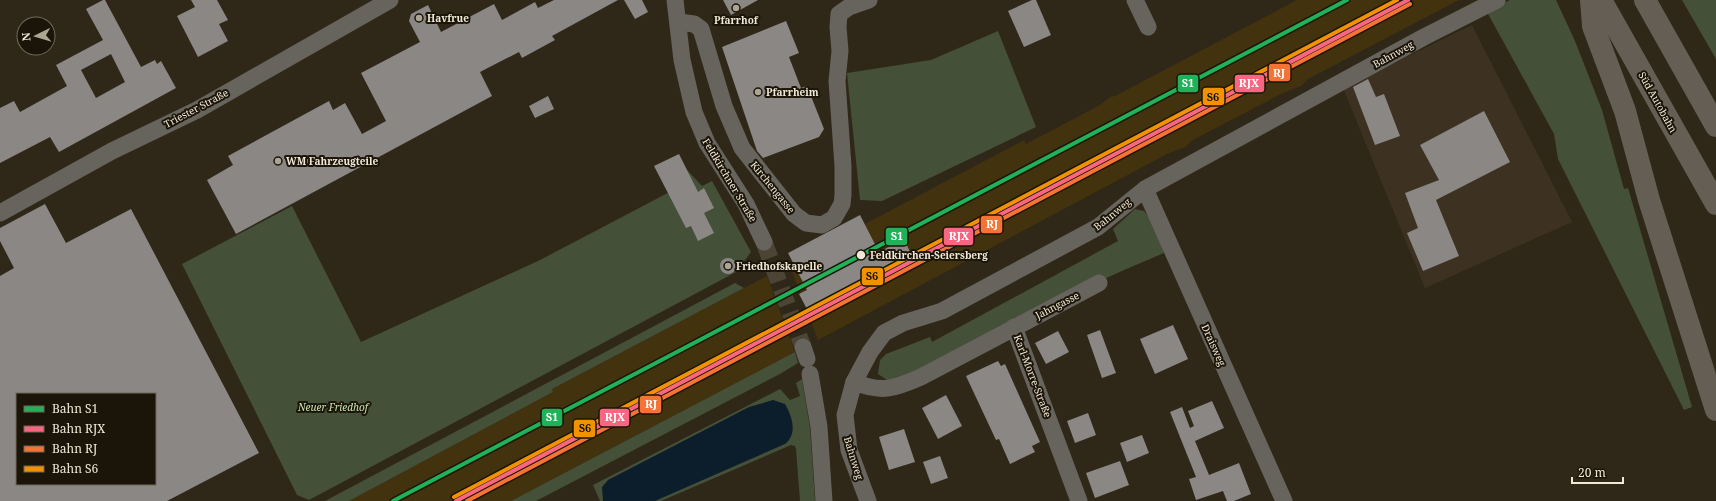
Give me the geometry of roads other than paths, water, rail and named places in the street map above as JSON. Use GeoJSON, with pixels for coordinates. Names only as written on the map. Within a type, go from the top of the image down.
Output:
{"type":"FeatureCollection","features":[{"type":"Feature","properties":{"kind":"highway"},"geometry":{"type":"LineString","coordinates":[[1591,0],[1594,26],[1625,111],[1649,200],[1716,410]]}},
{"type":"Feature","properties":{"kind":"highway","name":"Süd Autobahn"},"geometry":{"type":"LineString","coordinates":[[1601,0],[1716,204]]}},
{"type":"Feature","properties":{"kind":"highway"},"geometry":{"type":"LineString","coordinates":[[1645,0],[1716,126]]}},
{"type":"Feature","properties":{"kind":"street","name":"Triester Straße"},"geometry":{"type":"LineString","coordinates":[[0,213],[112,151],[197,110],[390,0]]}},
{"type":"Feature","properties":{"kind":"street","name":"Feldkirchner Straße"},"geometry":{"type":"LineString","coordinates":[[675,0],[679,22],[685,79],[699,126],[716,159],[746,204],[764,242]]}},
{"type":"Feature","properties":{"kind":"street","name":"Kirchengasse"},"geometry":{"type":"LineString","coordinates":[[679,22],[694,24],[701,29],[724,106],[742,148],[794,214],[806,223],[822,225],[828,223],[837,214],[842,204],[843,195],[843,166],[837,81],[840,51],[838,27],[839,14],[849,7],[869,0]]}},
{"type":"Feature","properties":{"kind":"street"},"geometry":{"type":"LineString","coordinates":[[1135,0],[1148,27]]}},
{"type":"Feature","properties":{"kind":"street","name":"Bahnweg"},"geometry":{"type":"LineString","coordinates":[[868,501],[849,450],[845,414],[854,382],[877,341],[893,327],[942,311],[1098,227],[1145,189],[1424,37],[1497,0]]}},
{"type":"Feature","properties":{"kind":"street","name":"Draisweg"},"geometry":{"type":"LineString","coordinates":[[1145,189],[1284,501]]}},
{"type":"Feature","properties":{"kind":"street","name":"Jahngasse"},"geometry":{"type":"LineString","coordinates":[[1014,327],[1100,283]]}},
{"type":"Feature","properties":{"kind":"street","name":"Karl-Morre-Straße"},"geometry":{"type":"LineString","coordinates":[[854,382],[871,389],[882,390],[903,385],[1014,327],[1080,501]]}},
{"type":"Feature","properties":{"kind":"street"},"geometry":{"type":"LineString","coordinates":[[807,360],[819,427],[824,501]]}},
{"type":"Feature","properties":{"kind":"water"},"geometry":{"type":"Polygon","coordinates":[[[773,400],[785,404],[792,419],[793,430],[789,440],[785,444],[655,501],[603,501],[602,487],[608,480],[749,407],[773,400]]]}},
{"type":"Feature","properties":{"kind":"tunnel"},"geometry":{"type":"LineString","coordinates":[[764,242],[803,347]]}},
{"type":"Feature","properties":{"kind":"rail line","name":"S1"},"geometry":{"type":"LineString","coordinates":[[393,501],[1347,0]]}},
{"type":"Feature","properties":{"kind":"rail line","name":"S6"},"geometry":{"type":"LineString","coordinates":[[454,497],[1397,0]]}},
{"type":"Feature","properties":{"kind":"rail line","name":"RJX"},"geometry":{"type":"LineString","coordinates":[[456,501],[1408,0]]}},
{"type":"Feature","properties":{"kind":"rail line","name":"RJ"},"geometry":{"type":"LineString","coordinates":[[467,501],[1410,4]]}},
{"type":"Feature","properties":{"kind":"place","name":"Pfarrhof"},"geometry":{"type":"Point","coordinates":[736,8]}},
{"type":"Feature","properties":{"kind":"place","name":"Havfrue"},"geometry":{"type":"Point","coordinates":[419,18]}},
{"type":"Feature","properties":{"kind":"place","name":"Pfarrheim"},"geometry":{"type":"Point","coordinates":[758,92]}},
{"type":"Feature","properties":{"kind":"place","name":"WM Fahrzeugteile"},"geometry":{"type":"Point","coordinates":[278,161]}},
{"type":"Feature","properties":{"kind":"place","name":"Feldkirchen-Seiersberg"},"geometry":{"type":"Point","coordinates":[861,255]}},
{"type":"Feature","properties":{"kind":"place","name":"Friedhofskapelle"},"geometry":{"type":"Point","coordinates":[728,266]}},
{"type":"Feature","properties":{"kind":"park label","name":"Neuer Friedhof"},"geometry":{"type":"Point","coordinates":[333,407]}}]}
